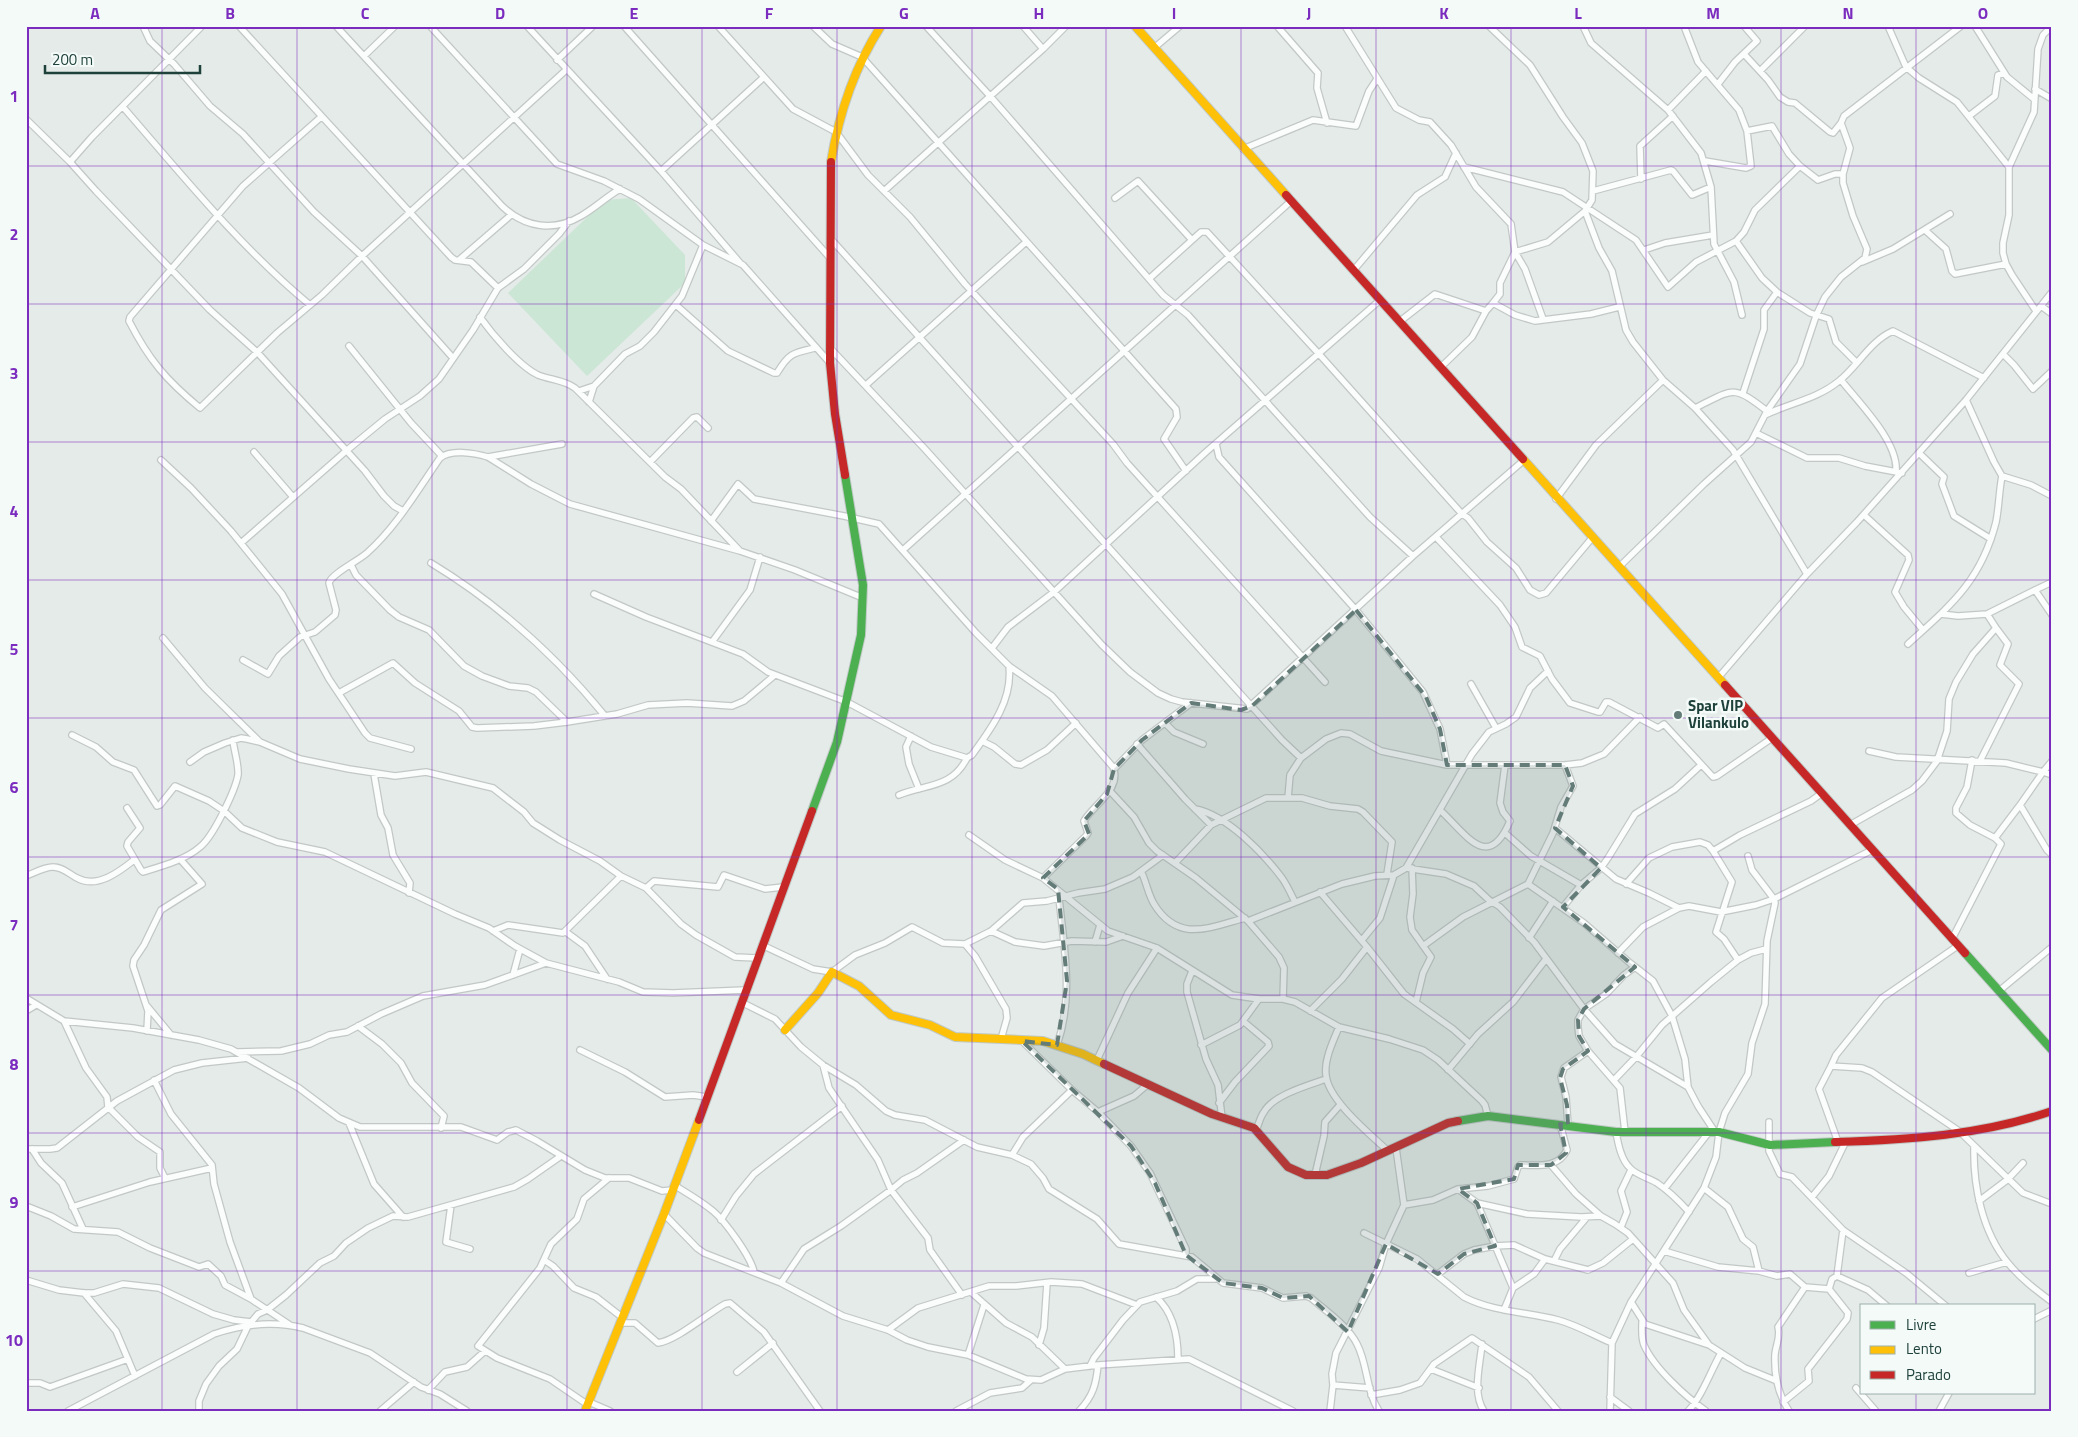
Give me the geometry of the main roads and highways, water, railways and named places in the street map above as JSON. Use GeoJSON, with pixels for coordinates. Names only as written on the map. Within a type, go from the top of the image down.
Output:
{"type":"FeatureCollection","features":[{"type":"Feature","properties":{"kind":"place","name":"Spar VIP Vilankulo"},"geometry":{"type":"Point","coordinates":[1678,715]}}]}
